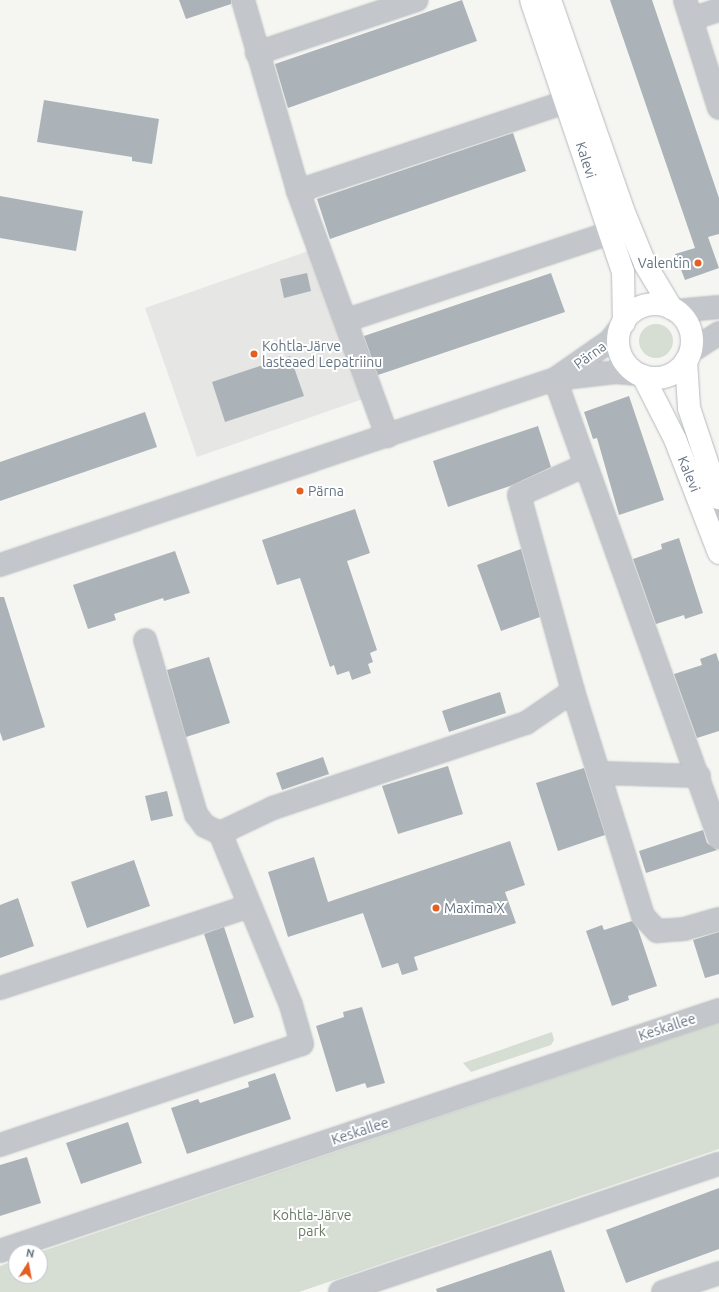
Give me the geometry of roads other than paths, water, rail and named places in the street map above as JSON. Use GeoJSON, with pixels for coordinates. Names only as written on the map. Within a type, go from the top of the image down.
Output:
{"type":"FeatureCollection","features":[{"type":"Feature","properties":{"kind":"main road","name":"Kalevi"},"geometry":{"type":"LineString","coordinates":[[545,0],[574,98],[620,229],[645,264],[674,310],[688,325],[688,408],[715,508],[719,554]]}},
{"type":"Feature","properties":{"kind":"main road","name":"Kalevi"},"geometry":{"type":"LineString","coordinates":[[620,229],[622,325],[618,345],[621,354],[641,375],[675,440],[715,508]]}},
{"type":"Feature","properties":{"kind":"main road"},"geometry":{"type":"LineString","coordinates":[[622,325],[634,311],[649,305],[674,310]]}},
{"type":"Feature","properties":{"kind":"main road"},"geometry":{"type":"LineString","coordinates":[[641,375],[667,376],[688,356]]}},
{"type":"Feature","properties":{"kind":"street"},"geometry":{"type":"LineString","coordinates":[[243,0],[298,191],[347,320],[388,436]]}},
{"type":"Feature","properties":{"kind":"street"},"geometry":{"type":"LineString","coordinates":[[258,52],[416,0]]}},
{"type":"Feature","properties":{"kind":"street"},"geometry":{"type":"LineString","coordinates":[[719,10],[688,10],[719,108]]}},
{"type":"Feature","properties":{"kind":"street"},"geometry":{"type":"LineString","coordinates":[[298,191],[574,98]]}},
{"type":"Feature","properties":{"kind":"street"},"geometry":{"type":"LineString","coordinates":[[347,320],[620,229]]}},
{"type":"Feature","properties":{"kind":"street"},"geometry":{"type":"LineString","coordinates":[[674,310],[719,307]]}},
{"type":"Feature","properties":{"kind":"street","name":"Pärna"},"geometry":{"type":"LineString","coordinates":[[555,379],[610,341],[622,325]]}},
{"type":"Feature","properties":{"kind":"street"},"geometry":{"type":"LineString","coordinates":[[688,356],[719,333]]}},
{"type":"Feature","properties":{"kind":"street","name":"Pärna"},"geometry":{"type":"LineString","coordinates":[[0,565],[555,379],[616,372],[641,375]]}},
{"type":"Feature","properties":{"kind":"street"},"geometry":{"type":"LineString","coordinates":[[555,379],[699,776],[719,838]]}},
{"type":"Feature","properties":{"kind":"street"},"geometry":{"type":"LineString","coordinates":[[586,465],[519,495],[573,691],[643,916],[657,931],[684,929],[719,919]]}},
{"type":"Feature","properties":{"kind":"street"},"geometry":{"type":"LineString","coordinates":[[0,1145],[302,1044],[291,1005],[220,833],[205,826],[196,814],[145,640]]}},
{"type":"Feature","properties":{"kind":"street"},"geometry":{"type":"LineString","coordinates":[[220,833],[273,808],[526,723],[573,691]]}},
{"type":"Feature","properties":{"kind":"street"},"geometry":{"type":"LineString","coordinates":[[598,773],[699,776]]}},
{"type":"Feature","properties":{"kind":"street"},"geometry":{"type":"LineString","coordinates":[[0,988],[249,906]]}},
{"type":"Feature","properties":{"kind":"street","name":"Keskallee"},"geometry":{"type":"LineString","coordinates":[[0,1251],[719,1010]]}},
{"type":"Feature","properties":{"kind":"street"},"geometry":{"type":"LineString","coordinates":[[340,1292],[719,1164]]}},
{"type":"Feature","properties":{"kind":"street"},"geometry":{"type":"LineString","coordinates":[[663,1292],[719,1273]]}},
{"type":"Feature","properties":{"kind":"place","name":"Valentin"},"geometry":{"type":"Point","coordinates":[698,263]}},
{"type":"Feature","properties":{"kind":"place","name":"Kohtla-Järve lasteaed Lepatriinu"},"geometry":{"type":"Point","coordinates":[254,354]}},
{"type":"Feature","properties":{"kind":"place","name":"Pärna"},"geometry":{"type":"Point","coordinates":[300,491]}},
{"type":"Feature","properties":{"kind":"place","name":"Maxima X"},"geometry":{"type":"Point","coordinates":[436,908]}},
{"type":"Feature","properties":{"kind":"park label","name":"Kohtla-Järve park"},"geometry":{"type":"Point","coordinates":[312,1224]}}]}
